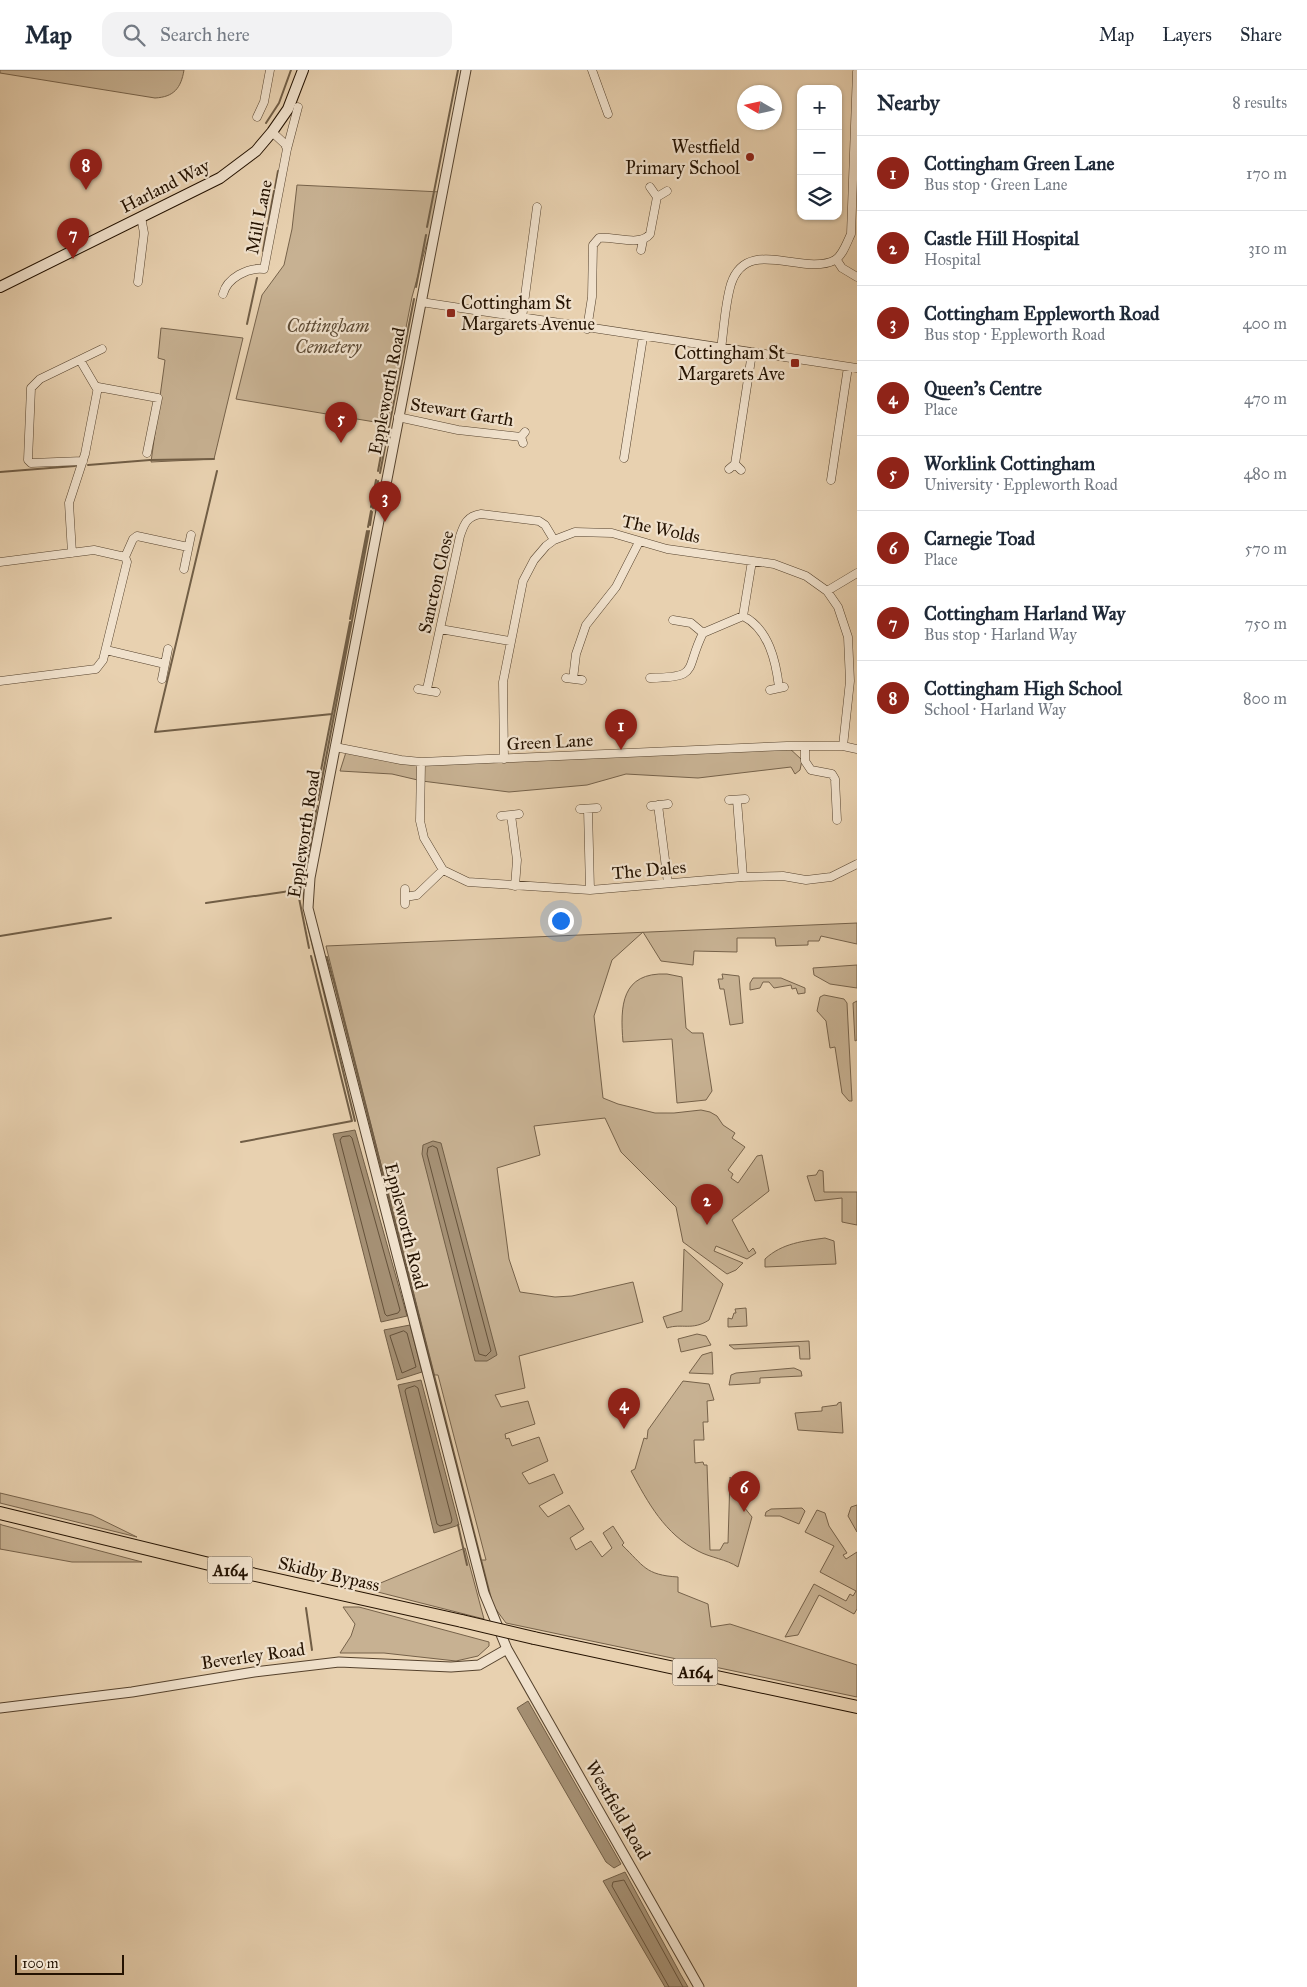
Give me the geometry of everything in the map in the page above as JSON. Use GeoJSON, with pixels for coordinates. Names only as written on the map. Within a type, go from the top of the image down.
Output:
{"type":"FeatureCollection","features":[{"type":"Feature","properties":{"kind":"highway","name":"Skidby Bypass"},"geometry":{"type":"LineString","coordinates":[[0,1513],[238,1571],[534,1638],[857,1707]]}},
{"type":"Feature","properties":{"kind":"main road","name":"Harland Way"},"geometry":{"type":"LineString","coordinates":[[0,287],[220,178],[256,150],[272,132],[288,109],[303,70]]}},
{"type":"Feature","properties":{"kind":"street"},"geometry":{"type":"LineString","coordinates":[[257,118],[264,102],[270,70]]}},
{"type":"Feature","properties":{"kind":"street","name":"Eppleworth Road"},"geometry":{"type":"LineString","coordinates":[[466,70],[310,878],[308,908],[484,1593],[507,1649]]}},
{"type":"Feature","properties":{"kind":"street"},"geometry":{"type":"LineString","coordinates":[[592,70],[608,114]]}},
{"type":"Feature","properties":{"kind":"street"},"geometry":{"type":"LineString","coordinates":[[721,349],[732,284],[745,265],[764,258],[816,265],[836,259],[851,234],[855,188],[857,72]]}},
{"type":"Feature","properties":{"kind":"street","name":"Mill Lane"},"geometry":{"type":"LineString","coordinates":[[223,294],[231,279],[254,269],[264,269],[287,149],[298,107]]}},
{"type":"Feature","properties":{"kind":"street"},"geometry":{"type":"LineString","coordinates":[[272,132],[285,144],[287,149]]}},
{"type":"Feature","properties":{"kind":"street"},"geometry":{"type":"LineString","coordinates":[[641,250],[643,240],[650,234],[657,197],[650,187]]}},
{"type":"Feature","properties":{"kind":"street"},"geometry":{"type":"LineString","coordinates":[[657,197],[667,191]]}},
{"type":"Feature","properties":{"kind":"street"},"geometry":{"type":"LineString","coordinates":[[522,318],[537,207]]}},
{"type":"Feature","properties":{"kind":"street"},"geometry":{"type":"LineString","coordinates":[[138,282],[144,233],[141,217]]}},
{"type":"Feature","properties":{"kind":"street"},"geometry":{"type":"LineString","coordinates":[[588,329],[592,297],[593,245],[599,238],[607,237],[643,240]]}},
{"type":"Feature","properties":{"kind":"street"},"geometry":{"type":"LineString","coordinates":[[836,259],[842,268],[857,277]]}},
{"type":"Feature","properties":{"kind":"street"},"geometry":{"type":"LineString","coordinates":[[420,302],[588,329],[857,368]]}},
{"type":"Feature","properties":{"kind":"street"},"geometry":{"type":"LineString","coordinates":[[624,458],[643,337]]}},
{"type":"Feature","properties":{"kind":"street"},"geometry":{"type":"LineString","coordinates":[[83,462],[31,463],[27,457],[31,388],[40,379],[102,349]]}},
{"type":"Feature","properties":{"kind":"street"},"geometry":{"type":"LineString","coordinates":[[735,468],[752,353]]}},
{"type":"Feature","properties":{"kind":"street"},"geometry":{"type":"LineString","coordinates":[[72,553],[69,503],[83,462],[97,389],[80,360]]}},
{"type":"Feature","properties":{"kind":"street"},"geometry":{"type":"LineString","coordinates":[[831,483],[848,367]]}},
{"type":"Feature","properties":{"kind":"street"},"geometry":{"type":"LineString","coordinates":[[97,389],[100,387],[158,398],[147,453]]}},
{"type":"Feature","properties":{"kind":"street","name":"Stewart Garth"},"geometry":{"type":"LineString","coordinates":[[398,417],[458,430],[523,437]]}},
{"type":"Feature","properties":{"kind":"street","name":"Sancton Close"},"geometry":{"type":"LineString","coordinates":[[427,689],[460,536],[465,522],[472,516],[481,514],[539,521],[545,524],[554,540]]}},
{"type":"Feature","properties":{"kind":"street","name":"The Wolds"},"geometry":{"type":"LineString","coordinates":[[504,759],[503,682],[523,581],[534,560],[554,540],[575,532],[592,531],[612,534],[639,542],[790,568],[806,576],[827,591],[844,621],[853,681],[843,746]]}},
{"type":"Feature","properties":{"kind":"street"},"geometry":{"type":"LineString","coordinates":[[184,569],[191,535]]}},
{"type":"Feature","properties":{"kind":"street"},"geometry":{"type":"LineString","coordinates":[[0,681],[96,669],[103,660],[106,650],[127,562],[125,556],[132,539],[137,536],[188,546]]}},
{"type":"Feature","properties":{"kind":"street"},"geometry":{"type":"LineString","coordinates":[[582,680],[570,678],[586,626],[616,587],[639,542]]}},
{"type":"Feature","properties":{"kind":"street"},"geometry":{"type":"LineString","coordinates":[[0,562],[94,550],[125,556]]}},
{"type":"Feature","properties":{"kind":"street"},"geometry":{"type":"LineString","coordinates":[[744,616],[752,561]]}},
{"type":"Feature","properties":{"kind":"street"},"geometry":{"type":"LineString","coordinates":[[827,591],[857,573]]}},
{"type":"Feature","properties":{"kind":"street"},"geometry":{"type":"LineString","coordinates":[[655,680],[683,676],[690,669],[695,649],[703,633],[744,616]]}},
{"type":"Feature","properties":{"kind":"street"},"geometry":{"type":"LineString","coordinates":[[744,616],[758,629],[772,649],[782,687],[770,690]]}},
{"type":"Feature","properties":{"kind":"street"},"geometry":{"type":"LineString","coordinates":[[673,621],[691,623],[703,633]]}},
{"type":"Feature","properties":{"kind":"street"},"geometry":{"type":"LineString","coordinates":[[440,629],[510,641]]}},
{"type":"Feature","properties":{"kind":"street"},"geometry":{"type":"LineString","coordinates":[[162,679],[168,649]]}},
{"type":"Feature","properties":{"kind":"street"},"geometry":{"type":"LineString","coordinates":[[106,650],[165,664]]}},
{"type":"Feature","properties":{"kind":"street"},"geometry":{"type":"LineString","coordinates":[[418,689],[436,692]]}},
{"type":"Feature","properties":{"kind":"street"},"geometry":{"type":"LineString","coordinates":[[805,746],[805,761],[810,770],[832,774],[835,779],[837,820]]}},
{"type":"Feature","properties":{"kind":"street","name":"Green Lane"},"geometry":{"type":"LineString","coordinates":[[335,747],[421,762],[805,746],[843,746],[857,749]]}},
{"type":"Feature","properties":{"kind":"street"},"geometry":{"type":"LineString","coordinates":[[405,897],[417,895],[443,870],[424,838],[420,821],[421,762]]}},
{"type":"Feature","properties":{"kind":"street"},"geometry":{"type":"LineString","coordinates":[[737,800],[743,877]]}},
{"type":"Feature","properties":{"kind":"street"},"geometry":{"type":"LineString","coordinates":[[668,804],[654,805],[668,884]]}},
{"type":"Feature","properties":{"kind":"street"},"geometry":{"type":"LineString","coordinates":[[588,809],[590,890]]}},
{"type":"Feature","properties":{"kind":"street"},"geometry":{"type":"LineString","coordinates":[[502,816],[515,815],[517,860],[515,886]]}},
{"type":"Feature","properties":{"kind":"street","name":"The Dales"},"geometry":{"type":"LineString","coordinates":[[443,870],[468,882],[590,890],[743,877],[783,876],[806,880],[831,877],[857,864]]}},
{"type":"Feature","properties":{"kind":"street","name":"Beverley Road"},"geometry":{"type":"LineString","coordinates":[[0,1708],[132,1692],[254,1672],[340,1662],[451,1667],[479,1665],[507,1649]]}},
{"type":"Feature","properties":{"kind":"street","name":"Westfield Road"},"geometry":{"type":"LineString","coordinates":[[507,1649],[699,1987]]}},
{"type":"Feature","properties":{"kind":"green space"},"geometry":{"type":"Polygon","coordinates":[[[0,70],[184,70],[179,87],[176,90],[167,96],[155,98],[0,73],[0,70]]]}},
{"type":"Feature","properties":{"kind":"green space","name":"Cottingham Cemetery"},"geometry":{"type":"Polygon","coordinates":[[[297,185],[441,192],[412,297],[387,424],[236,399],[262,295],[284,265],[292,229],[297,185]]]}},
{"type":"Feature","properties":{"kind":"green space"},"geometry":{"type":"Polygon","coordinates":[[[161,328],[243,338],[214,459],[151,462],[165,360],[158,358],[161,328]]]}},
{"type":"Feature","properties":{"kind":"green space"},"geometry":{"type":"Polygon","coordinates":[[[787,746],[802,760],[800,770],[795,774],[791,767],[698,778],[626,774],[587,785],[509,792],[422,781],[392,774],[340,771],[347,749],[401,760],[787,746]]]}},
{"type":"Feature","properties":{"kind":"green space"},"geometry":{"type":"Polygon","coordinates":[[[857,923],[857,944],[821,936],[819,941],[808,941],[808,945],[776,946],[775,938],[737,938],[737,952],[694,951],[693,965],[661,961],[643,932],[857,923]]]}},
{"type":"Feature","properties":{"kind":"green space"},"geometry":{"type":"Polygon","coordinates":[[[643,932],[612,960],[594,1016],[603,1098],[618,1104],[655,1113],[701,1110],[717,1116],[723,1125],[735,1133],[732,1138],[745,1147],[728,1170],[733,1174],[731,1178],[738,1183],[757,1156],[762,1155],[769,1191],[732,1220],[749,1252],[753,1248],[756,1253],[747,1259],[716,1246],[714,1251],[743,1263],[736,1270],[727,1274],[683,1242],[676,1207],[621,1152],[605,1118],[534,1126],[540,1155],[497,1168],[509,1259],[520,1292],[555,1297],[572,1296],[633,1282],[643,1322],[519,1356],[525,1388],[495,1395],[501,1407],[528,1401],[535,1424],[505,1434],[506,1439],[509,1438],[512,1446],[539,1437],[548,1461],[522,1473],[529,1484],[554,1474],[563,1493],[539,1506],[548,1517],[569,1505],[584,1529],[570,1538],[576,1550],[591,1541],[602,1557],[612,1548],[603,1533],[613,1526],[624,1543],[622,1545],[641,1564],[652,1572],[678,1577],[678,1592],[708,1604],[711,1627],[730,1624],[857,1665],[857,1697],[506,1623],[492,1604],[481,1560],[486,1560],[438,1375],[434,1375],[326,946],[643,932]]]}},
{"type":"Feature","properties":{"kind":"green space"},"geometry":{"type":"Polygon","coordinates":[[[857,965],[857,988],[830,984],[814,975],[813,968],[857,965]]]}},
{"type":"Feature","properties":{"kind":"green space"},"geometry":{"type":"Polygon","coordinates":[[[667,974],[682,977],[686,1028],[692,1033],[703,1033],[712,1091],[706,1100],[677,1103],[672,1039],[623,1042],[623,1004],[632,985],[640,979],[652,975],[667,974]]]}},
{"type":"Feature","properties":{"kind":"green space"},"geometry":{"type":"Polygon","coordinates":[[[722,974],[739,976],[743,1023],[730,1025],[724,989],[720,989],[718,979],[723,979],[722,974]]]}},
{"type":"Feature","properties":{"kind":"green space"},"geometry":{"type":"Polygon","coordinates":[[[753,978],[781,978],[805,988],[805,993],[798,994],[796,988],[792,989],[791,985],[774,988],[769,982],[763,982],[760,988],[750,990],[750,983],[753,978]]]}},
{"type":"Feature","properties":{"kind":"green space"},"geometry":{"type":"Polygon","coordinates":[[[824,995],[844,999],[847,1003],[852,1101],[849,1101],[842,1093],[835,1047],[830,1048],[826,1021],[817,1011],[820,997],[824,995]]]}},
{"type":"Feature","properties":{"kind":"green space"},"geometry":{"type":"Polygon","coordinates":[[[857,1001],[857,1040],[855,1041],[853,1003],[857,1001]]]}},
{"type":"Feature","properties":{"kind":"green space"},"geometry":{"type":"Polygon","coordinates":[[[819,1170],[823,1171],[824,1192],[857,1192],[857,1225],[842,1222],[842,1198],[815,1201],[807,1176],[816,1175],[819,1170]]]}},
{"type":"Feature","properties":{"kind":"green space"},"geometry":{"type":"Polygon","coordinates":[[[825,1238],[834,1241],[836,1264],[765,1267],[765,1259],[779,1249],[809,1240],[825,1238]]]}},
{"type":"Feature","properties":{"kind":"green space"},"geometry":{"type":"Polygon","coordinates":[[[684,1249],[723,1284],[709,1320],[692,1326],[667,1328],[663,1317],[682,1311],[684,1249]]]}},
{"type":"Feature","properties":{"kind":"green space"},"geometry":{"type":"Polygon","coordinates":[[[746,1308],[747,1326],[728,1327],[728,1318],[732,1319],[734,1313],[736,1313],[735,1309],[746,1308]]]}},
{"type":"Feature","properties":{"kind":"green space"},"geometry":{"type":"Polygon","coordinates":[[[697,1334],[706,1336],[711,1345],[681,1352],[678,1339],[697,1334]]]}},
{"type":"Feature","properties":{"kind":"green space"},"geometry":{"type":"Polygon","coordinates":[[[809,1341],[810,1359],[800,1359],[799,1346],[734,1349],[729,1345],[809,1341]]]}},
{"type":"Feature","properties":{"kind":"green space"},"geometry":{"type":"Polygon","coordinates":[[[712,1352],[713,1374],[689,1373],[702,1355],[712,1352]]]}},
{"type":"Feature","properties":{"kind":"green space"},"geometry":{"type":"Polygon","coordinates":[[[794,1368],[801,1371],[802,1376],[760,1378],[760,1383],[729,1385],[731,1375],[736,1373],[794,1368]]]}},
{"type":"Feature","properties":{"kind":"green space"},"geometry":{"type":"Polygon","coordinates":[[[683,1381],[709,1384],[714,1400],[707,1401],[708,1422],[703,1422],[704,1440],[694,1440],[695,1463],[703,1462],[704,1465],[707,1465],[710,1550],[720,1550],[724,1543],[728,1543],[730,1477],[741,1492],[744,1507],[752,1517],[738,1567],[698,1551],[676,1536],[658,1517],[631,1471],[635,1469],[644,1438],[647,1439],[648,1430],[683,1381]]]}},
{"type":"Feature","properties":{"kind":"green space"},"geometry":{"type":"Polygon","coordinates":[[[841,1402],[843,1433],[798,1430],[795,1413],[822,1411],[822,1407],[837,1405],[841,1402]]]}},
{"type":"Feature","properties":{"kind":"green space"},"geometry":{"type":"Polygon","coordinates":[[[0,1493],[92,1515],[137,1537],[0,1503],[0,1493]]]}},
{"type":"Feature","properties":{"kind":"green space"},"geometry":{"type":"Polygon","coordinates":[[[857,1505],[857,1532],[848,1516],[851,1507],[857,1505]]]}},
{"type":"Feature","properties":{"kind":"green space"},"geometry":{"type":"Polygon","coordinates":[[[802,1508],[805,1511],[799,1524],[780,1516],[765,1516],[766,1512],[771,1509],[802,1508]]]}},
{"type":"Feature","properties":{"kind":"green space"},"geometry":{"type":"Polygon","coordinates":[[[817,1510],[825,1513],[829,1526],[847,1553],[843,1555],[846,1559],[857,1552],[857,1609],[854,1614],[819,1595],[798,1635],[785,1637],[814,1584],[846,1601],[850,1594],[853,1596],[856,1591],[820,1572],[834,1546],[805,1532],[817,1510]]]}},
{"type":"Feature","properties":{"kind":"green space"},"geometry":{"type":"Polygon","coordinates":[[[0,1524],[142,1562],[72,1562],[0,1549],[0,1524]]]}},
{"type":"Feature","properties":{"kind":"green space"},"geometry":{"type":"Polygon","coordinates":[[[465,1548],[484,1619],[366,1589],[465,1548]]]}},
{"type":"Feature","properties":{"kind":"green space"},"geometry":{"type":"Polygon","coordinates":[[[343,1607],[359,1607],[489,1642],[489,1646],[478,1656],[456,1661],[384,1653],[340,1653],[351,1636],[355,1624],[343,1607]]]}},
{"type":"Feature","properties":{"kind":"water"},"geometry":{"type":"Polygon","coordinates":[[[355,1130],[407,1316],[381,1322],[333,1134],[355,1130]]]}},
{"type":"Feature","properties":{"kind":"water"},"geometry":{"type":"Polygon","coordinates":[[[433,1141],[441,1143],[497,1355],[487,1361],[475,1361],[422,1154],[423,1145],[433,1141]]]}},
{"type":"Feature","properties":{"kind":"water"},"geometry":{"type":"Polygon","coordinates":[[[410,1325],[422,1372],[397,1380],[384,1330],[410,1325]]]}},
{"type":"Feature","properties":{"kind":"water"},"geometry":{"type":"Polygon","coordinates":[[[421,1380],[459,1525],[434,1533],[398,1385],[421,1380]]]}},
{"type":"Feature","properties":{"kind":"water"},"geometry":{"type":"Polygon","coordinates":[[[528,1701],[621,1864],[614,1868],[606,1862],[517,1708],[528,1701]]]}},
{"type":"Feature","properties":{"kind":"water"},"geometry":{"type":"Polygon","coordinates":[[[625,1872],[688,1987],[665,1987],[603,1881],[625,1872]]]}},
{"type":"Feature","properties":{"kind":"waterway"},"geometry":{"type":"LineString","coordinates":[[266,123],[279,103],[291,70]]}},
{"type":"Feature","properties":{"kind":"waterway"},"geometry":{"type":"LineString","coordinates":[[427,227],[458,70]]}},
{"type":"Feature","properties":{"kind":"waterway"},"geometry":{"type":"LineString","coordinates":[[275,188],[278,171]]}},
{"type":"Feature","properties":{"kind":"waterway"},"geometry":{"type":"LineString","coordinates":[[268,224],[274,191]]}},
{"type":"Feature","properties":{"kind":"waterway"},"geometry":{"type":"LineString","coordinates":[[263,251],[267,228]]}},
{"type":"Feature","properties":{"kind":"waterway"},"geometry":{"type":"LineString","coordinates":[[416,287],[426,235]]}},
{"type":"Feature","properties":{"kind":"waterway"},"geometry":{"type":"LineString","coordinates":[[247,324],[257,278]]}},
{"type":"Feature","properties":{"kind":"waterway"},"geometry":{"type":"LineString","coordinates":[[380,473],[414,299]]}},
{"type":"Feature","properties":{"kind":"waterway"},"geometry":{"type":"LineString","coordinates":[[378,471],[384,439]]}},
{"type":"Feature","properties":{"kind":"waterway"},"geometry":{"type":"LineString","coordinates":[[88,465],[150,460],[214,459]]}},
{"type":"Feature","properties":{"kind":"waterway"},"geometry":{"type":"LineString","coordinates":[[0,472],[75,466]]}},
{"type":"Feature","properties":{"kind":"waterway"},"geometry":{"type":"LineString","coordinates":[[217,471],[155,732],[332,714]]}},
{"type":"Feature","properties":{"kind":"waterway"},"geometry":{"type":"LineString","coordinates":[[371,507],[376,480]]}},
{"type":"Feature","properties":{"kind":"waterway"},"geometry":{"type":"LineString","coordinates":[[373,508],[378,481]]}},
{"type":"Feature","properties":{"kind":"waterway"},"geometry":{"type":"LineString","coordinates":[[368,527],[371,511]]}},
{"type":"Feature","properties":{"kind":"waterway"},"geometry":{"type":"LineString","coordinates":[[370,525],[372,512]]}},
{"type":"Feature","properties":{"kind":"waterway"},"geometry":{"type":"LineString","coordinates":[[350,619],[367,531]]}},
{"type":"Feature","properties":{"kind":"waterway"},"geometry":{"type":"LineString","coordinates":[[318,800],[369,531]]}},
{"type":"Feature","properties":{"kind":"waterway"},"geometry":{"type":"LineString","coordinates":[[315,801],[350,622]]}},
{"type":"Feature","properties":{"kind":"waterway"},"geometry":{"type":"LineString","coordinates":[[309,948],[299,898],[314,806]]}},
{"type":"Feature","properties":{"kind":"waterway"},"geometry":{"type":"LineString","coordinates":[[304,902],[303,885],[317,806]]}},
{"type":"Feature","properties":{"kind":"waterway"},"geometry":{"type":"LineString","coordinates":[[206,903],[297,890]]}},
{"type":"Feature","properties":{"kind":"waterway"},"geometry":{"type":"LineString","coordinates":[[0,936],[111,918]]}},
{"type":"Feature","properties":{"kind":"waterway"},"geometry":{"type":"LineString","coordinates":[[307,922],[355,1121]]}},
{"type":"Feature","properties":{"kind":"waterway"},"geometry":{"type":"LineString","coordinates":[[241,1142],[352,1121],[311,956]]}},
{"type":"Feature","properties":{"kind":"waterway"},"geometry":{"type":"LineString","coordinates":[[327,957],[333,979]]}},
{"type":"Feature","properties":{"kind":"waterway"},"geometry":{"type":"LineString","coordinates":[[333,978],[481,1560]]}},
{"type":"Feature","properties":{"kind":"waterway"},"geometry":{"type":"LineString","coordinates":[[458,1525],[467,1565]]}},
{"type":"Feature","properties":{"kind":"waterway"},"geometry":{"type":"LineString","coordinates":[[481,1560],[491,1599]]}},
{"type":"Feature","properties":{"kind":"waterway"},"geometry":{"type":"LineString","coordinates":[[306,1608],[312,1650]]}},
{"type":"Feature","properties":{"kind":"place","name":"Westfield Primary School"},"geometry":{"type":"Point","coordinates":[750,157]}},
{"type":"Feature","properties":{"kind":"place","name":"Cottingham High School"},"geometry":{"type":"Point","coordinates":[86,190]}},
{"type":"Feature","properties":{"kind":"place","name":"Cottingham Harland Way"},"geometry":{"type":"Point","coordinates":[73,259]}},
{"type":"Feature","properties":{"kind":"place","name":"Cottingham St Margarets Avenue"},"geometry":{"type":"Point","coordinates":[451,313]}},
{"type":"Feature","properties":{"kind":"place","name":"Cottingham St Margarets Ave"},"geometry":{"type":"Point","coordinates":[795,363]}},
{"type":"Feature","properties":{"kind":"place","name":"Worklink Cottingham"},"geometry":{"type":"Point","coordinates":[341,443]}},
{"type":"Feature","properties":{"kind":"place","name":"Cottingham Eppleworth Road"},"geometry":{"type":"Point","coordinates":[385,522]}},
{"type":"Feature","properties":{"kind":"place","name":"Cottingham Green Lane"},"geometry":{"type":"Point","coordinates":[621,750]}},
{"type":"Feature","properties":{"kind":"place","name":"Castle Hill Hospital"},"geometry":{"type":"Point","coordinates":[707,1225]}},
{"type":"Feature","properties":{"kind":"place","name":"Queen's Centre"},"geometry":{"type":"Point","coordinates":[624,1429]}},
{"type":"Feature","properties":{"kind":"place","name":"Carnegie Toad"},"geometry":{"type":"Point","coordinates":[744,1512]}}]}
